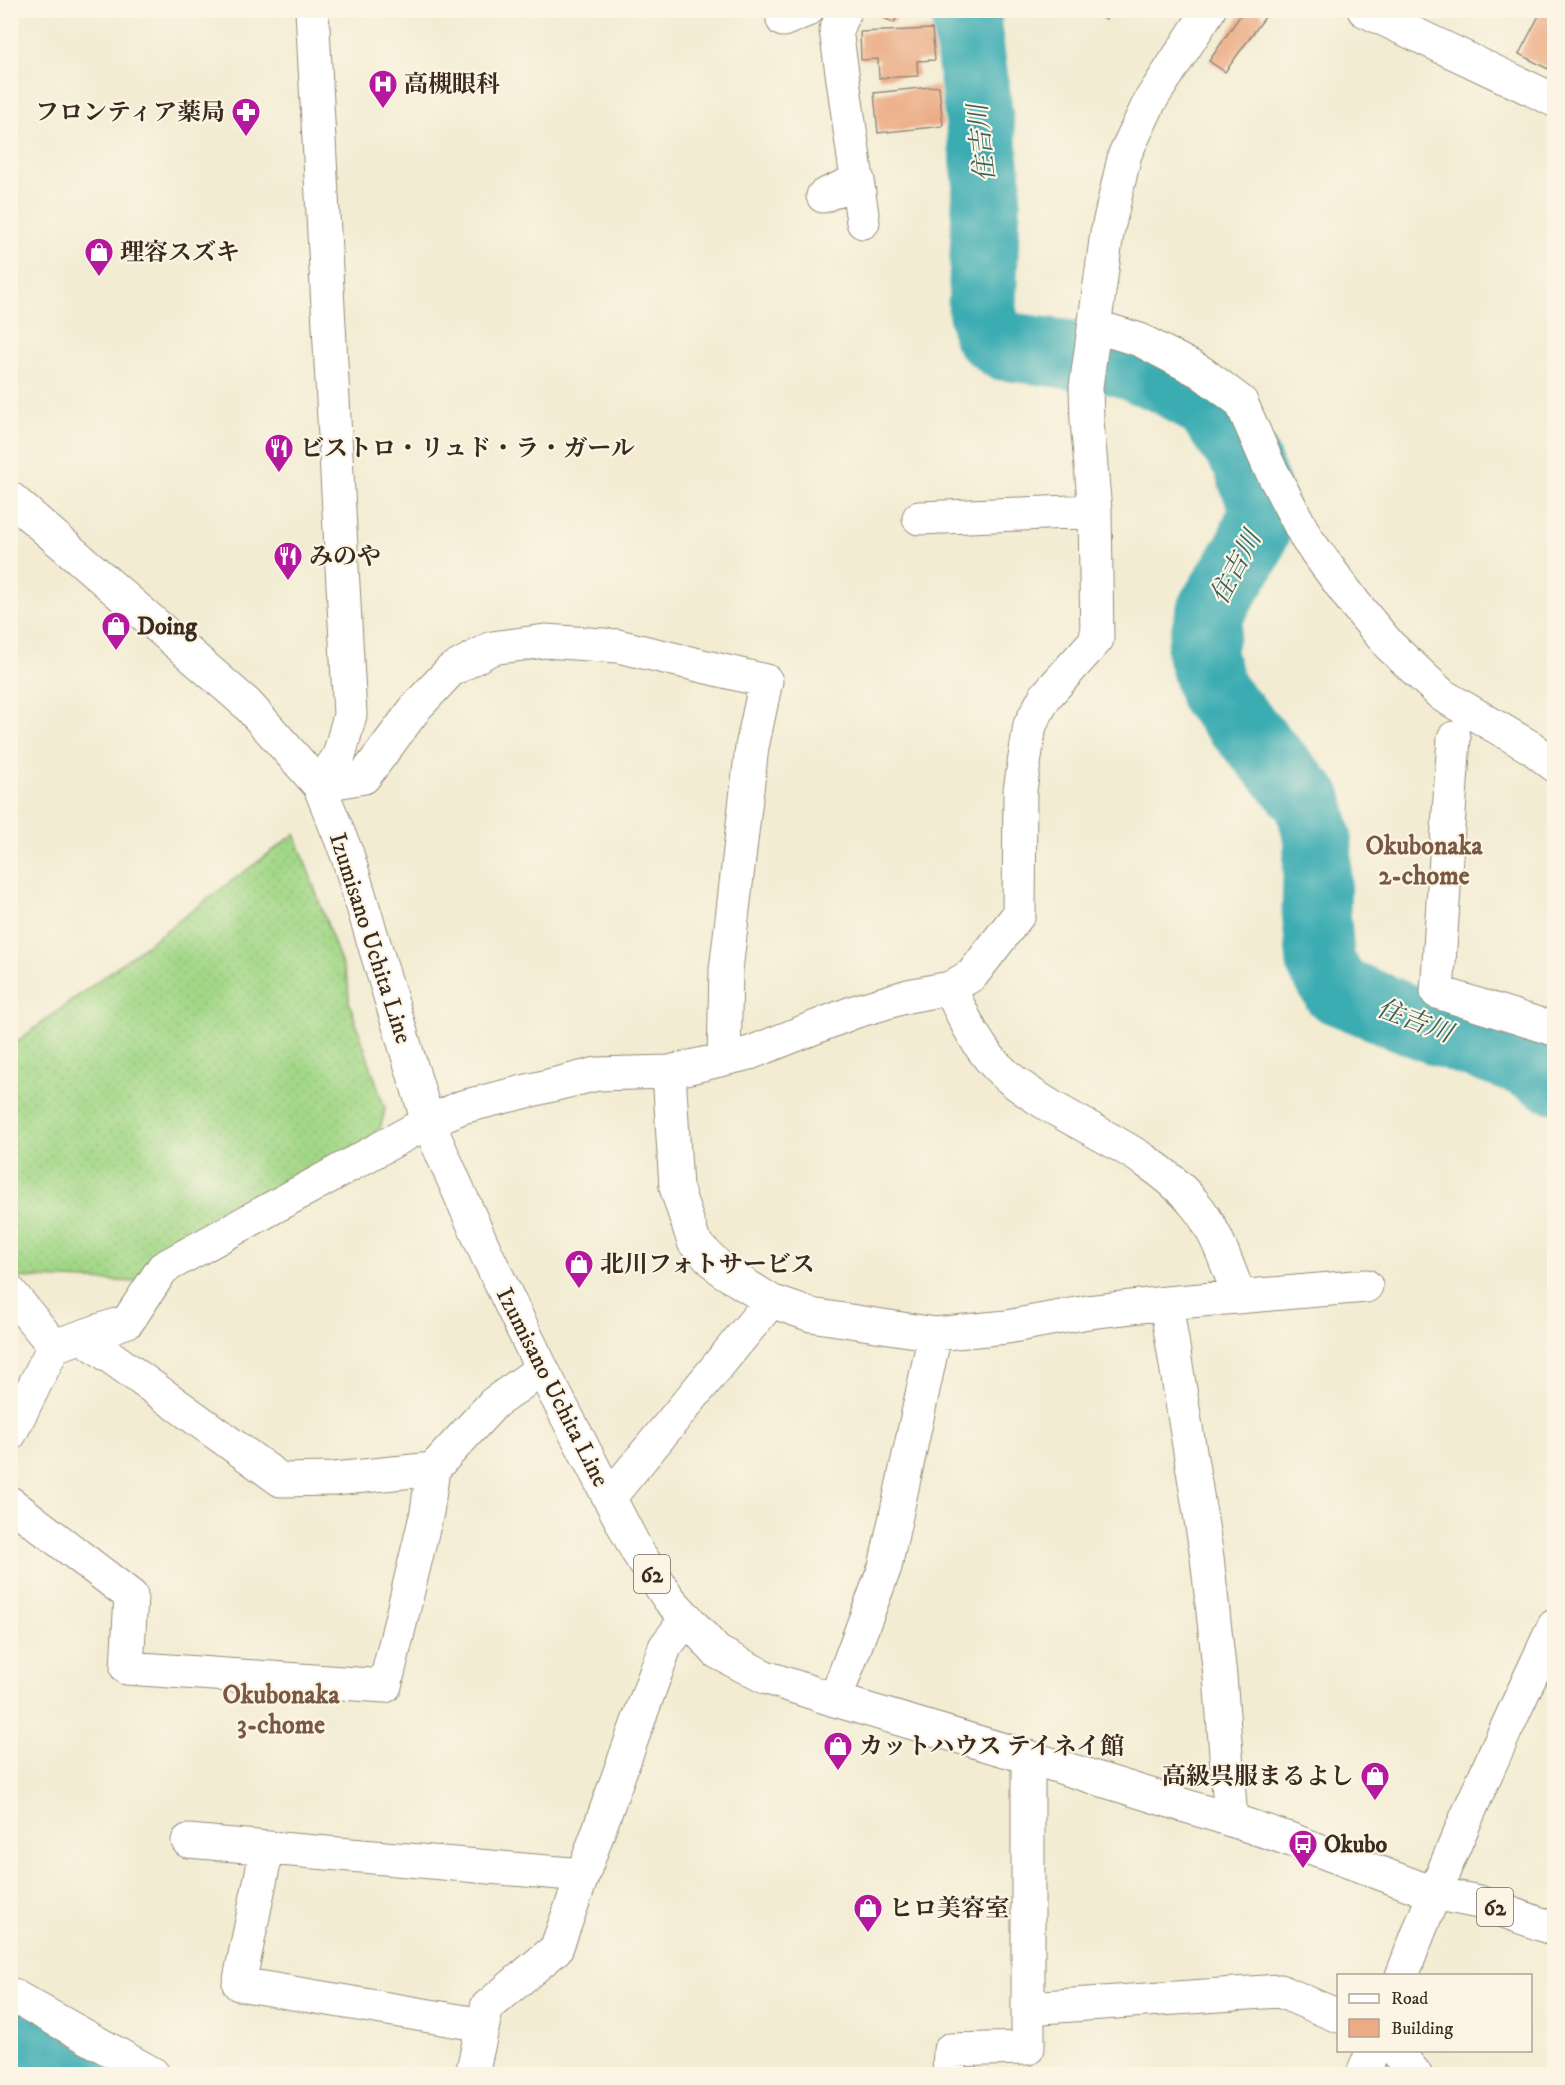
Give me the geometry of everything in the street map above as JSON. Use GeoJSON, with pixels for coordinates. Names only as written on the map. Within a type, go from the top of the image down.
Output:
{"type":"FeatureCollection","features":[{"type":"Feature","properties":{"kind":"street"},"geometry":{"type":"LineString","coordinates":[[312,10],[350,715],[339,756],[319,785]]}},
{"type":"Feature","properties":{"kind":"street"},"geometry":{"type":"LineString","coordinates":[[844,10],[836,30],[863,222]]}},
{"type":"Feature","properties":{"kind":"street"},"geometry":{"type":"LineString","coordinates":[[10,1434],[69,1342],[128,1321],[163,1268],[428,1122],[462,1107],[597,1074],[669,1072],[750,1053],[854,1012],[908,996],[950,988],[972,975],[1019,914],[1020,790],[1030,725],[1045,697],[1097,639],[1095,511],[1086,387],[1107,233],[1125,154],[1150,100],[1209,10]]}},
{"type":"Feature","properties":{"kind":"street"},"geometry":{"type":"LineString","coordinates":[[1364,10],[1554,100]]}},
{"type":"Feature","properties":{"kind":"street"},"geometry":{"type":"LineString","coordinates":[[823,196],[858,180]]}},
{"type":"Feature","properties":{"kind":"street"},"geometry":{"type":"LineString","coordinates":[[1093,329],[1140,340],[1201,372],[1241,402],[1268,464],[1307,538],[1355,604],[1389,645],[1442,695],[1532,748],[1554,765]]}},
{"type":"Feature","properties":{"kind":"street","name":"Izumisano Uchita Line"},"geometry":{"type":"LineString","coordinates":[[10,498],[247,704],[319,785],[347,854],[428,1122],[486,1253],[542,1369],[637,1551],[669,1599],[717,1652],[765,1677],[1231,1820],[1289,1839],[1433,1893],[1479,1902],[1554,1929]]}},
{"type":"Feature","properties":{"kind":"street"},"geometry":{"type":"LineString","coordinates":[[919,518],[1095,511]]}},
{"type":"Feature","properties":{"kind":"street"},"geometry":{"type":"LineString","coordinates":[[319,785],[364,777],[417,706],[450,671],[492,648],[545,641],[618,646],[766,681],[752,747],[726,970],[724,1059]]}},
{"type":"Feature","properties":{"kind":"street"},"geometry":{"type":"LineString","coordinates":[[1454,738],[1437,992],[1554,1029]]}},
{"type":"Feature","properties":{"kind":"street"},"geometry":{"type":"LineString","coordinates":[[950,988],[973,1038],[1005,1074],[1048,1105],[1161,1170],[1194,1202],[1214,1232],[1239,1295]]}},
{"type":"Feature","properties":{"kind":"street"},"geometry":{"type":"LineString","coordinates":[[669,1072],[676,1187],[694,1242],[723,1271],[771,1301],[811,1315],[935,1334],[1007,1327],[1088,1312],[1166,1303],[1366,1286]]}},
{"type":"Feature","properties":{"kind":"street"},"geometry":{"type":"LineString","coordinates":[[10,1293],[69,1342],[281,1479],[334,1479],[434,1469]]}},
{"type":"Feature","properties":{"kind":"street"},"geometry":{"type":"LineString","coordinates":[[609,1498],[771,1301]]}},
{"type":"Feature","properties":{"kind":"street"},"geometry":{"type":"LineString","coordinates":[[1166,1303],[1207,1557],[1220,1676],[1231,1820]]}},
{"type":"Feature","properties":{"kind":"street"},"geometry":{"type":"LineString","coordinates":[[835,1700],[885,1567],[935,1334]]}},
{"type":"Feature","properties":{"kind":"street"},"geometry":{"type":"LineString","coordinates":[[10,1503],[131,1596],[128,1668],[385,1686],[427,1512],[434,1469],[494,1402],[542,1369]]}},
{"type":"Feature","properties":{"kind":"street"},"geometry":{"type":"LineString","coordinates":[[472,2074],[487,2007],[556,1949],[665,1647],[687,1618]]}},
{"type":"Feature","properties":{"kind":"street"},"geometry":{"type":"LineString","coordinates":[[1403,1974],[1433,1893],[1554,1626]]}},
{"type":"Feature","properties":{"kind":"street"},"geometry":{"type":"LineString","coordinates":[[949,2074],[950,2050],[1028,2048],[1028,1757]]}},
{"type":"Feature","properties":{"kind":"street"},"geometry":{"type":"LineString","coordinates":[[188,1841],[583,1875]]}},
{"type":"Feature","properties":{"kind":"street"},"geometry":{"type":"LineString","coordinates":[[267,1848],[239,1984],[483,2025]]}},
{"type":"Feature","properties":{"kind":"street"},"geometry":{"type":"LineString","coordinates":[[1028,2008],[1280,1991],[1337,2016]]}},
{"type":"Feature","properties":{"kind":"street"},"geometry":{"type":"LineString","coordinates":[[10,1995],[158,2074]]}},
{"type":"Feature","properties":{"kind":"street"},"geometry":{"type":"LineString","coordinates":[[1363,2074],[1371,2052]]}},
{"type":"Feature","properties":{"kind":"street"},"geometry":{"type":"LineString","coordinates":[[1397,2052],[1415,2074]]}},
{"type":"Feature","properties":{"kind":"green space"},"geometry":{"type":"Polygon","coordinates":[[[295,834],[348,982],[349,1002],[385,1109],[377,1141],[141,1282],[11,1277],[11,1046],[295,834]]]}},
{"type":"Feature","properties":{"kind":"building"},"geometry":{"type":"Polygon","coordinates":[[[875,10],[900,10],[894,23],[874,13],[875,10]]]}},
{"type":"Feature","properties":{"kind":"building"},"geometry":{"type":"Polygon","coordinates":[[[904,10],[922,10],[919,18],[904,10]]]}},
{"type":"Feature","properties":{"kind":"building"},"geometry":{"type":"Polygon","coordinates":[[[1106,10],[1106,19],[1077,11],[1106,10]]]}},
{"type":"Feature","properties":{"kind":"building"},"geometry":{"type":"Polygon","coordinates":[[[1244,10],[1257,10],[1265,17],[1225,72],[1209,61],[1244,10]]]}},
{"type":"Feature","properties":{"kind":"building"},"geometry":{"type":"Polygon","coordinates":[[[1542,10],[1554,10],[1554,57],[1548,69],[1519,54],[1542,10]]]}},
{"type":"Feature","properties":{"kind":"building"},"geometry":{"type":"Polygon","coordinates":[[[932,29],[935,60],[917,61],[918,76],[879,78],[878,59],[861,60],[860,32],[932,29]]]}},
{"type":"Feature","properties":{"kind":"building"},"geometry":{"type":"Polygon","coordinates":[[[939,86],[943,126],[878,133],[874,93],[939,86]]]}},
{"type":"Feature","properties":{"kind":"waterway","name":"住吉川"},"geometry":{"type":"LineString","coordinates":[[969,10],[966,19],[987,179],[982,309],[987,333],[1003,346],[1119,361],[1168,381],[1208,406],[1245,458],[1264,509],[1248,551],[1211,610],[1201,651],[1213,693],[1309,802],[1318,840],[1316,911],[1321,963],[1336,990],[1440,1032],[1524,1062],[1554,1079]]}},
{"type":"Feature","properties":{"kind":"waterway"},"geometry":{"type":"LineString","coordinates":[[10,2031],[53,2055],[74,2074]]}},
{"type":"Feature","properties":{"kind":"place","name":"高槻眼科"},"geometry":{"type":"Point","coordinates":[383,110]}},
{"type":"Feature","properties":{"kind":"place","name":"フロンティア薬局"},"geometry":{"type":"Point","coordinates":[246,138]}},
{"type":"Feature","properties":{"kind":"place","name":"理容スズキ"},"geometry":{"type":"Point","coordinates":[99,278]}},
{"type":"Feature","properties":{"kind":"place","name":"ビストロ・リュド・ラ・ガール"},"geometry":{"type":"Point","coordinates":[279,474]}},
{"type":"Feature","properties":{"kind":"place","name":"みのや"},"geometry":{"type":"Point","coordinates":[288,582]}},
{"type":"Feature","properties":{"kind":"place","name":"Doing"},"geometry":{"type":"Point","coordinates":[116,652]}},
{"type":"Feature","properties":{"kind":"place","name":"北川フォトサービス"},"geometry":{"type":"Point","coordinates":[579,1290]}},
{"type":"Feature","properties":{"kind":"place","name":"カットハウス テイネイ館"},"geometry":{"type":"Point","coordinates":[838,1772]}},
{"type":"Feature","properties":{"kind":"place","name":"高級呉服まるよし"},"geometry":{"type":"Point","coordinates":[1375,1802]}},
{"type":"Feature","properties":{"kind":"place","name":"Okubo"},"geometry":{"type":"Point","coordinates":[1303,1870]}},
{"type":"Feature","properties":{"kind":"place","name":"ヒロ美容室"},"geometry":{"type":"Point","coordinates":[868,1934]}},
{"type":"Feature","properties":{"kind":"district","name":"Okubonaka 2-chome"},"geometry":{"type":"Point","coordinates":[1424,860]}},
{"type":"Feature","properties":{"kind":"district","name":"Okubonaka 3-chome"},"geometry":{"type":"Point","coordinates":[281,1708]}}]}
